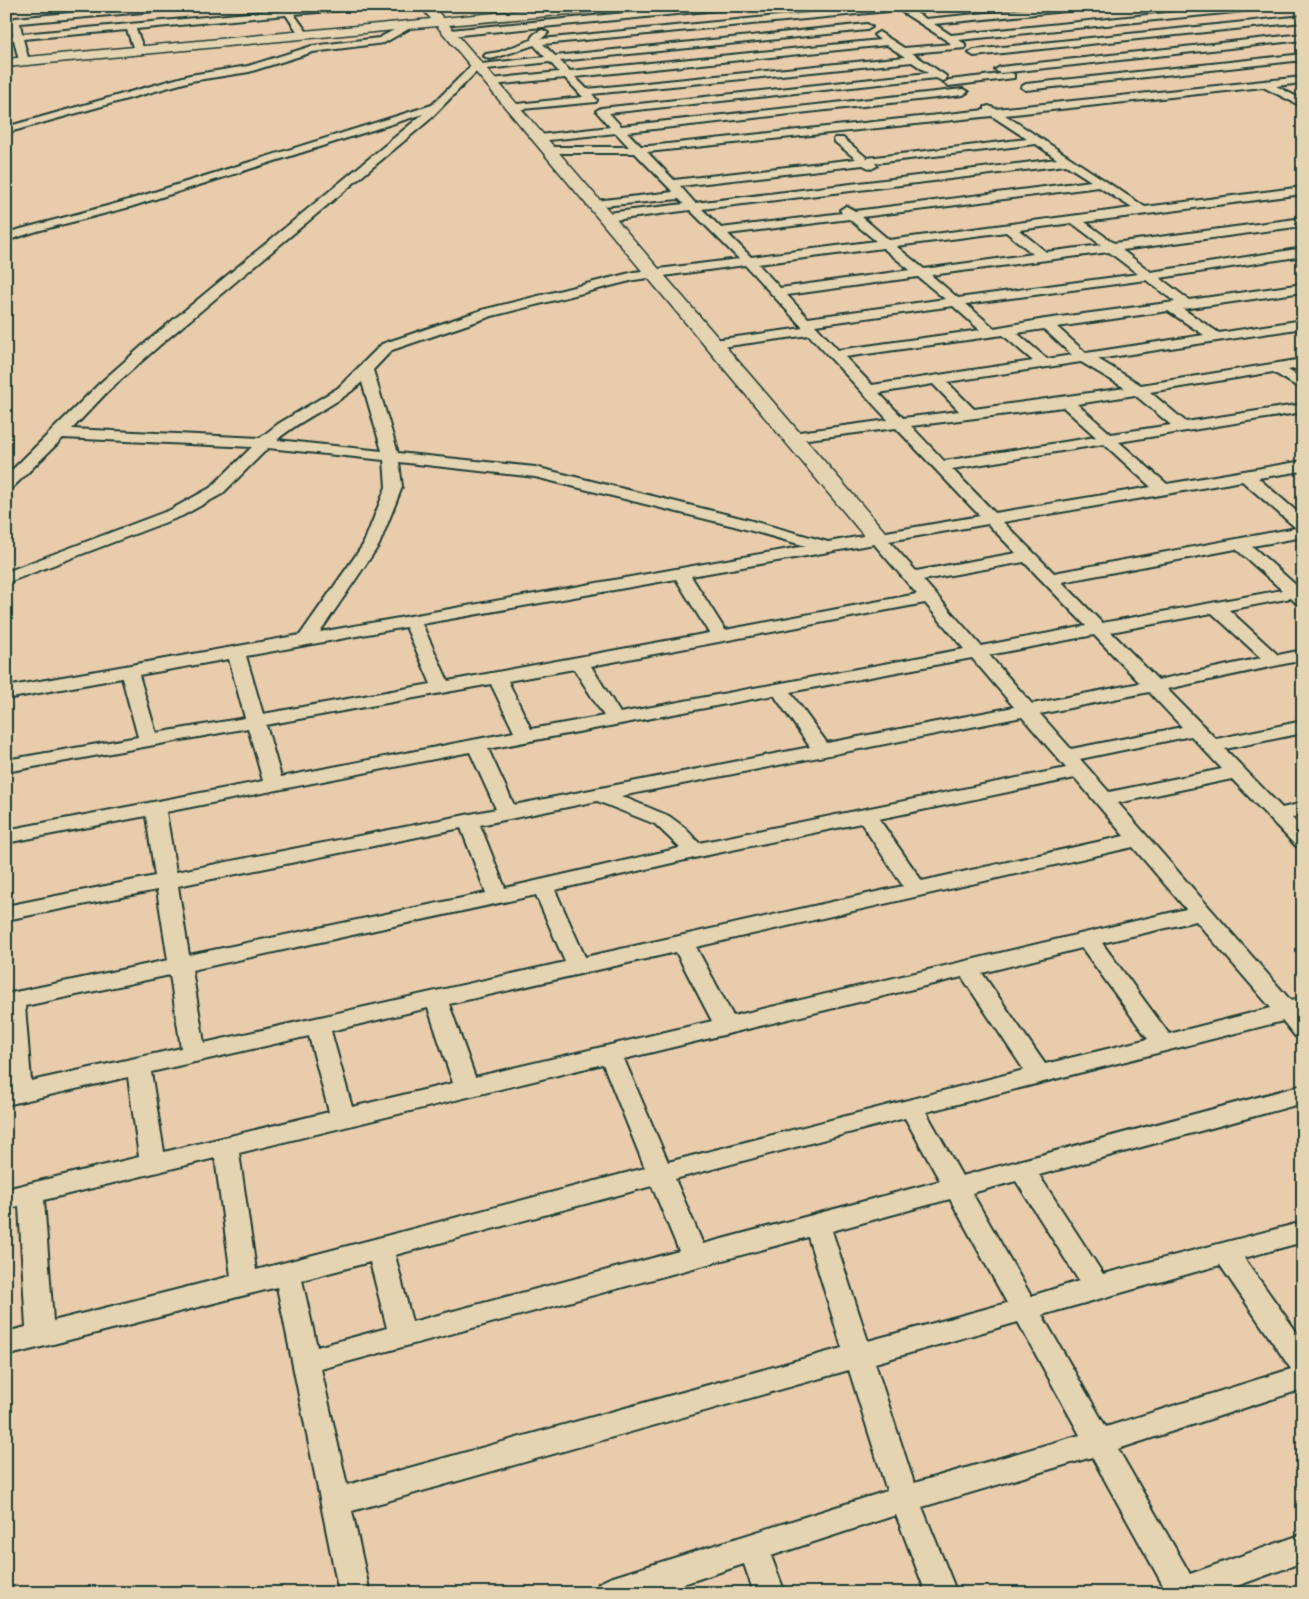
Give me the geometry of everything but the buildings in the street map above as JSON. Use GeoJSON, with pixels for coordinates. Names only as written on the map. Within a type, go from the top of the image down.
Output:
{"type":"FeatureCollection","features":[{"type":"Feature","properties":{"kind":"street"},"geometry":{"type":"LineString","coordinates":[[11,22],[122,9],[178,6]]}},
{"type":"Feature","properties":{"kind":"street"},"geometry":{"type":"LineString","coordinates":[[184,6],[191,20]]}},
{"type":"Feature","properties":{"kind":"street"},"geometry":{"type":"LineString","coordinates":[[6,38],[191,20],[252,10],[288,12],[355,6]]}},
{"type":"Feature","properties":{"kind":"street"},"geometry":{"type":"LineString","coordinates":[[426,6],[504,95],[792,437],[1027,711],[1202,912],[1298,1016]]}},
{"type":"Feature","properties":{"kind":"street"},"geometry":{"type":"LineString","coordinates":[[6,62],[409,25],[446,27],[562,23],[615,12],[728,6],[750,21]]}},
{"type":"Feature","properties":{"kind":"street"},"geometry":{"type":"LineString","coordinates":[[474,61],[504,54],[518,46],[536,42],[843,10],[912,6]]}},
{"type":"Feature","properties":{"kind":"street"},"geometry":{"type":"LineString","coordinates":[[972,6],[988,16]]}},
{"type":"Feature","properties":{"kind":"street"},"geometry":{"type":"LineString","coordinates":[[925,22],[1086,6]]}},
{"type":"Feature","properties":{"kind":"street"},"geometry":{"type":"LineString","coordinates":[[949,38],[1089,23],[1177,10],[1190,14],[1264,6]]}},
{"type":"Feature","properties":{"kind":"street"},"geometry":{"type":"LineString","coordinates":[[11,7],[11,22],[18,37],[24,61]]}},
{"type":"Feature","properties":{"kind":"street"},"geometry":{"type":"LineString","coordinates":[[446,27],[538,9],[606,7],[664,47],[682,63]]}},
{"type":"Feature","properties":{"kind":"street"},"geometry":{"type":"LineString","coordinates":[[901,7],[1058,106]]}},
{"type":"Feature","properties":{"kind":"street"},"geometry":{"type":"LineString","coordinates":[[1062,8],[1116,38]]}},
{"type":"Feature","properties":{"kind":"street"},"geometry":{"type":"LineString","coordinates":[[536,42],[536,38],[586,9]]}},
{"type":"Feature","properties":{"kind":"street"},"geometry":{"type":"LineString","coordinates":[[843,10],[949,83],[1141,209]]}},
{"type":"Feature","properties":{"kind":"street"},"geometry":{"type":"LineString","coordinates":[[1177,10],[1206,28]]}},
{"type":"Feature","properties":{"kind":"street"},"geometry":{"type":"LineString","coordinates":[[1275,10],[1299,19]]}},
{"type":"Feature","properties":{"kind":"street"},"geometry":{"type":"LineString","coordinates":[[288,12],[304,35]]}},
{"type":"Feature","properties":{"kind":"street"},"geometry":{"type":"LineString","coordinates":[[1022,13],[1047,27]]}},
{"type":"Feature","properties":{"kind":"street"},"geometry":{"type":"LineString","coordinates":[[974,53],[1299,19]]}},
{"type":"Feature","properties":{"kind":"street"},"geometry":{"type":"LineString","coordinates":[[6,130],[190,78],[249,68],[312,50],[381,41],[409,25]]}},
{"type":"Feature","properties":{"kind":"street"},"geometry":{"type":"LineString","coordinates":[[130,26],[139,50]]}},
{"type":"Feature","properties":{"kind":"street"},"geometry":{"type":"LineString","coordinates":[[696,26],[715,42]]}},
{"type":"Feature","properties":{"kind":"street"},"geometry":{"type":"LineString","coordinates":[[474,61],[552,58],[867,27]]}},
{"type":"Feature","properties":{"kind":"street"},"geometry":{"type":"LineString","coordinates":[[772,37],[792,52]]}},
{"type":"Feature","properties":{"kind":"street"},"geometry":{"type":"LineString","coordinates":[[1127,37],[1158,53]]}},
{"type":"Feature","properties":{"kind":"street"},"geometry":{"type":"LineString","coordinates":[[1000,70],[1303,37]]}},
{"type":"Feature","properties":{"kind":"street"},"geometry":{"type":"LineString","coordinates":[[536,42],[568,74],[581,92],[837,354],[939,466],[1029,556],[1303,842]]}},
{"type":"Feature","properties":{"kind":"street"},"geometry":{"type":"LineString","coordinates":[[504,95],[568,74],[889,42]]}},
{"type":"Feature","properties":{"kind":"street"},"geometry":{"type":"LineString","coordinates":[[1248,43],[1295,67]]}},
{"type":"Feature","properties":{"kind":"street"},"geometry":{"type":"LineString","coordinates":[[903,51],[962,46]]}},
{"type":"Feature","properties":{"kind":"street"},"geometry":{"type":"LineString","coordinates":[[779,54],[801,70]]}},
{"type":"Feature","properties":{"kind":"street"},"geometry":{"type":"LineString","coordinates":[[1026,87],[1303,57]]}},
{"type":"Feature","properties":{"kind":"street"},"geometry":{"type":"LineString","coordinates":[[736,58],[824,130]]}},
{"type":"Feature","properties":{"kind":"street"},"geometry":{"type":"LineString","coordinates":[[504,95],[581,92],[914,59]]}},
{"type":"Feature","properties":{"kind":"street"},"geometry":{"type":"LineString","coordinates":[[1107,59],[1167,94]]}},
{"type":"Feature","properties":{"kind":"street"},"geometry":{"type":"LineString","coordinates":[[6,485],[104,387],[155,342],[424,119],[474,68],[474,61]]}},
{"type":"Feature","properties":{"kind":"street"},"geometry":{"type":"LineString","coordinates":[[601,111],[938,75]]}},
{"type":"Feature","properties":{"kind":"street"},"geometry":{"type":"LineString","coordinates":[[949,83],[1010,76]]}},
{"type":"Feature","properties":{"kind":"street"},"geometry":{"type":"LineString","coordinates":[[544,144],[638,150],[992,111],[1058,106],[1303,80]]}},
{"type":"Feature","properties":{"kind":"street"},"geometry":{"type":"LineString","coordinates":[[1265,84],[1303,104]]}},
{"type":"Feature","properties":{"kind":"street"},"geometry":{"type":"LineString","coordinates":[[544,144],[618,129],[800,110],[970,97]]}},
{"type":"Feature","properties":{"kind":"street"},"geometry":{"type":"LineString","coordinates":[[701,101],[720,118]]}},
{"type":"Feature","properties":{"kind":"street"},"geometry":{"type":"LineString","coordinates":[[6,237],[33,228],[126,205],[393,122],[437,104]]}},
{"type":"Feature","properties":{"kind":"street"},"geometry":{"type":"LineString","coordinates":[[764,114],[800,145],[1009,122]]}},
{"type":"Feature","properties":{"kind":"street"},"geometry":{"type":"LineString","coordinates":[[882,123],[897,134]]}},
{"type":"Feature","properties":{"kind":"street"},"geometry":{"type":"LineString","coordinates":[[839,140],[892,183]]}},
{"type":"Feature","properties":{"kind":"street"},"geometry":{"type":"LineString","coordinates":[[671,184],[1037,141]]}},
{"type":"Feature","properties":{"kind":"street"},"geometry":{"type":"LineString","coordinates":[[926,155],[984,199],[1043,256]]}},
{"type":"Feature","properties":{"kind":"street"},"geometry":{"type":"LineString","coordinates":[[650,162],[669,160]]}},
{"type":"Feature","properties":{"kind":"street"},"geometry":{"type":"LineString","coordinates":[[601,211],[694,208],[1068,162]]}},
{"type":"Feature","properties":{"kind":"street"},"geometry":{"type":"LineString","coordinates":[[817,168],[843,189]]}},
{"type":"Feature","properties":{"kind":"street"},"geometry":{"type":"LineString","coordinates":[[719,232],[1102,183]]}},
{"type":"Feature","properties":{"kind":"street"},"geometry":{"type":"LineString","coordinates":[[6,578],[176,513],[196,503],[216,491],[230,479],[264,443],[283,428],[343,391],[387,347],[487,313],[620,279],[885,243],[1004,217],[1021,225],[1303,190]]}},
{"type":"Feature","properties":{"kind":"street"},"geometry":{"type":"LineString","coordinates":[[826,191],[852,216],[990,332]]}},
{"type":"Feature","properties":{"kind":"street"},"geometry":{"type":"LineString","coordinates":[[601,211],[681,195]]}},
{"type":"Feature","properties":{"kind":"street"},"geometry":{"type":"LineString","coordinates":[[1248,197],[1262,206]]}},
{"type":"Feature","properties":{"kind":"street"},"geometry":{"type":"LineString","coordinates":[[1277,215],[1299,225]]}},
{"type":"Feature","properties":{"kind":"street"},"geometry":{"type":"LineString","coordinates":[[1074,219],[1186,304]]}},
{"type":"Feature","properties":{"kind":"street"},"geometry":{"type":"LineString","coordinates":[[777,292],[1111,247],[1299,225]]}},
{"type":"Feature","properties":{"kind":"street"},"geometry":{"type":"LineString","coordinates":[[714,344],[955,302],[1148,276],[1303,252]]}},
{"type":"Feature","properties":{"kind":"street"},"geometry":{"type":"LineString","coordinates":[[837,354],[1045,323],[1301,290]]}},
{"type":"Feature","properties":{"kind":"street"},"geometry":{"type":"LineString","coordinates":[[1169,306],[1216,337]]}},
{"type":"Feature","properties":{"kind":"street"},"geometry":{"type":"LineString","coordinates":[[1045,323],[1084,357],[1138,390],[1183,427]]}},
{"type":"Feature","properties":{"kind":"street"},"geometry":{"type":"LineString","coordinates":[[868,390],[1303,324]]}},
{"type":"Feature","properties":{"kind":"street"},"geometry":{"type":"LineString","coordinates":[[1005,329],[1044,363]]}},
{"type":"Feature","properties":{"kind":"street"},"geometry":{"type":"LineString","coordinates":[[792,437],[1066,402],[1303,363]]}},
{"type":"Feature","properties":{"kind":"street"},"geometry":{"type":"LineString","coordinates":[[1276,368],[1303,386]]}},
{"type":"Feature","properties":{"kind":"street"},"geometry":{"type":"LineString","coordinates":[[306,640],[371,545],[394,487],[391,455],[366,370]]}},
{"type":"Feature","properties":{"kind":"street"},"geometry":{"type":"LineString","coordinates":[[936,379],[971,415]]}},
{"type":"Feature","properties":{"kind":"street"},"geometry":{"type":"LineString","coordinates":[[1066,402],[1164,490]]}},
{"type":"Feature","properties":{"kind":"street"},"geometry":{"type":"LineString","coordinates":[[939,466],[1303,408]]}},
{"type":"Feature","properties":{"kind":"street"},"geometry":{"type":"LineString","coordinates":[[60,433],[264,443],[391,455],[555,476],[739,522],[829,547]]}},
{"type":"Feature","properties":{"kind":"street"},"geometry":{"type":"LineString","coordinates":[[6,693],[878,538],[1303,466]]}},
{"type":"Feature","properties":{"kind":"street"},"geometry":{"type":"LineString","coordinates":[[1246,476],[1303,526]]}},
{"type":"Feature","properties":{"kind":"street"},"geometry":{"type":"LineString","coordinates":[[1050,579],[1303,532]]}},
{"type":"Feature","properties":{"kind":"street"},"geometry":{"type":"LineString","coordinates":[[1240,544],[1300,594]]}},
{"type":"Feature","properties":{"kind":"street"},"geometry":{"type":"LineString","coordinates":[[912,577],[1029,556]]}},
{"type":"Feature","properties":{"kind":"street"},"geometry":{"type":"LineString","coordinates":[[681,573],[720,636]]}},
{"type":"Feature","properties":{"kind":"street"},"geometry":{"type":"LineString","coordinates":[[6,837],[615,719],[1216,607],[1300,594]]}},
{"type":"Feature","properties":{"kind":"street"},"geometry":{"type":"LineString","coordinates":[[6,766],[148,739],[442,688],[929,597]]}},
{"type":"Feature","properties":{"kind":"street"},"geometry":{"type":"LineString","coordinates":[[1216,607],[1274,661]]}},
{"type":"Feature","properties":{"kind":"street"},"geometry":{"type":"LineString","coordinates":[[412,621],[442,688]]}},
{"type":"Feature","properties":{"kind":"street"},"geometry":{"type":"LineString","coordinates":[[236,652],[274,786]]}},
{"type":"Feature","properties":{"kind":"street"},"geometry":{"type":"LineString","coordinates":[[6,913],[1303,655]]}},
{"type":"Feature","properties":{"kind":"street"},"geometry":{"type":"LineString","coordinates":[[580,662],[615,719]]}},
{"type":"Feature","properties":{"kind":"street"},"geometry":{"type":"LineString","coordinates":[[129,671],[148,739]]}},
{"type":"Feature","properties":{"kind":"street"},"geometry":{"type":"LineString","coordinates":[[496,678],[525,736]]}},
{"type":"Feature","properties":{"kind":"street"},"geometry":{"type":"LineString","coordinates":[[778,689],[822,750]]}},
{"type":"Feature","properties":{"kind":"street"},"geometry":{"type":"LineString","coordinates":[[1211,746],[1303,727]]}},
{"type":"Feature","properties":{"kind":"street"},"geometry":{"type":"LineString","coordinates":[[1140,839],[578,965],[13,1095],[10,1001],[498,897],[694,851],[867,816],[1196,730]]}},
{"type":"Feature","properties":{"kind":"street"},"geometry":{"type":"LineString","coordinates":[[477,746],[507,812]]}},
{"type":"Feature","properties":{"kind":"street"},"geometry":{"type":"LineString","coordinates":[[1105,799],[1236,772]]}},
{"type":"Feature","properties":{"kind":"street"},"geometry":{"type":"LineString","coordinates":[[598,794],[662,820],[677,832],[694,851]]}},
{"type":"Feature","properties":{"kind":"street"},"geometry":{"type":"LineString","coordinates":[[155,809],[194,1054]]}},
{"type":"Feature","properties":{"kind":"street"},"geometry":{"type":"LineString","coordinates":[[1278,815],[1303,809]]}},
{"type":"Feature","properties":{"kind":"street"},"geometry":{"type":"LineString","coordinates":[[867,816],[917,890]]}},
{"type":"Feature","properties":{"kind":"street"},"geometry":{"type":"LineString","coordinates":[[468,820],[498,897]]}},
{"type":"Feature","properties":{"kind":"street"},"geometry":{"type":"LineString","coordinates":[[543,887],[578,965]]}},
{"type":"Feature","properties":{"kind":"street"},"geometry":{"type":"LineString","coordinates":[[40,1335],[18,1196],[1202,912]]}},
{"type":"Feature","properties":{"kind":"street"},"geometry":{"type":"LineString","coordinates":[[1087,939],[1163,1043]]}},
{"type":"Feature","properties":{"kind":"street"},"geometry":{"type":"LineString","coordinates":[[682,942],[726,1025]]}},
{"type":"Feature","properties":{"kind":"street"},"geometry":{"type":"LineString","coordinates":[[968,968],[1039,1074]]}},
{"type":"Feature","properties":{"kind":"street"},"geometry":{"type":"LineString","coordinates":[[436,998],[467,1088]]}},
{"type":"Feature","properties":{"kind":"street"},"geometry":{"type":"LineString","coordinates":[[6,1344],[380,1249],[1039,1074],[1163,1043],[1298,1016]]}},
{"type":"Feature","properties":{"kind":"street"},"geometry":{"type":"LineString","coordinates":[[318,1025],[343,1119]]}},
{"type":"Feature","properties":{"kind":"street"},"geometry":{"type":"LineString","coordinates":[[610,1054],[662,1174],[695,1257]]}},
{"type":"Feature","properties":{"kind":"street"},"geometry":{"type":"LineString","coordinates":[[138,1067],[153,1164]]}},
{"type":"Feature","properties":{"kind":"street"},"geometry":{"type":"LineString","coordinates":[[305,1362],[1303,1094]]}},
{"type":"Feature","properties":{"kind":"street"},"geometry":{"type":"LineString","coordinates":[[911,1108],[1181,1592],[1303,1548]]}},
{"type":"Feature","properties":{"kind":"street"},"geometry":{"type":"LineString","coordinates":[[226,1147],[245,1284]]}},
{"type":"Feature","properties":{"kind":"street"},"geometry":{"type":"LineString","coordinates":[[1022,1169],[1097,1287]]}},
{"type":"Feature","properties":{"kind":"street"},"geometry":{"type":"LineString","coordinates":[[817,1224],[904,1499],[942,1593]]}},
{"type":"Feature","properties":{"kind":"street"},"geometry":{"type":"LineString","coordinates":[[335,1502],[1097,1287],[1303,1232]]}},
{"type":"Feature","properties":{"kind":"street"},"geometry":{"type":"LineString","coordinates":[[380,1249],[402,1335]]}},
{"type":"Feature","properties":{"kind":"street"},"geometry":{"type":"LineString","coordinates":[[1226,1253],[1303,1364]]}},
{"type":"Feature","properties":{"kind":"street"},"geometry":{"type":"LineString","coordinates":[[287,1273],[354,1593]]}},
{"type":"Feature","properties":{"kind":"street"},"geometry":{"type":"LineString","coordinates":[[610,1593],[904,1499],[1099,1442],[1303,1377]]}},
{"type":"Feature","properties":{"kind":"street"},"geometry":{"type":"LineString","coordinates":[[753,1548],[770,1593]]}}]}
